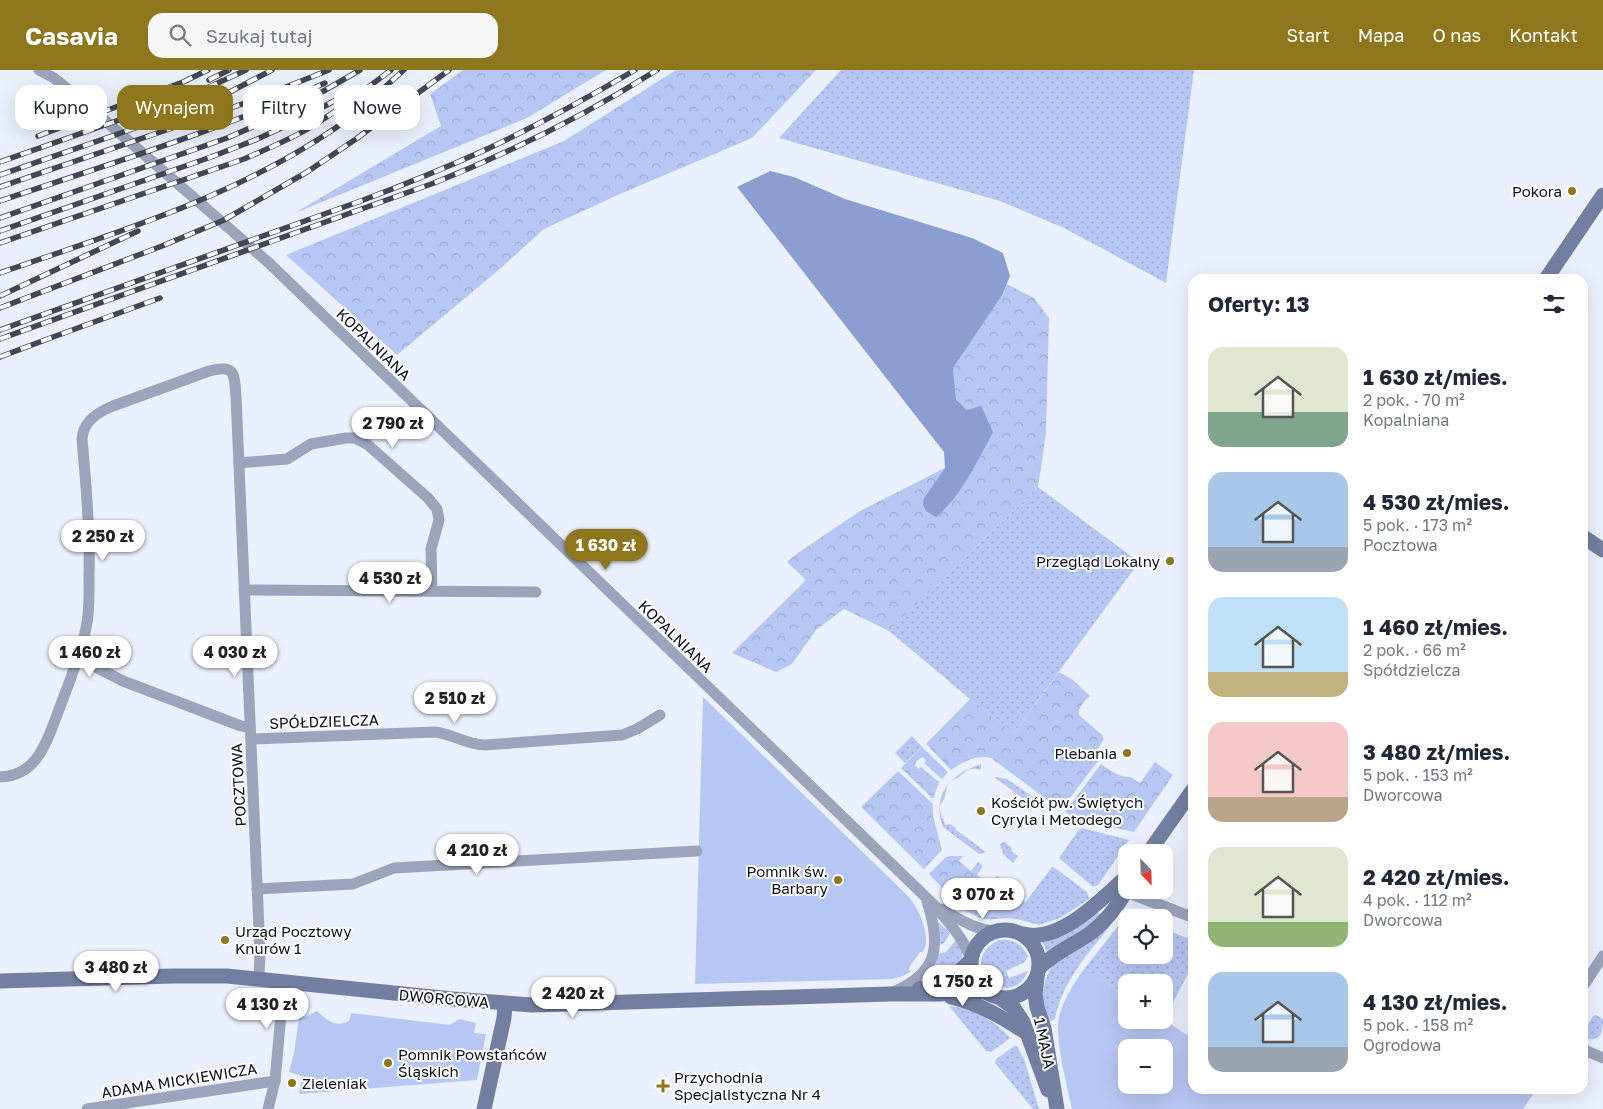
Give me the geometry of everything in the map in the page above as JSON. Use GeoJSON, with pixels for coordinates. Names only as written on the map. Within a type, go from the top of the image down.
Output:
{"type":"FeatureCollection","features":[{"type":"Feature","properties":{"kind":"main road"},"geometry":{"type":"LineString","coordinates":[[1549,274],[1603,195]]}},
{"type":"Feature","properties":{"kind":"main road"},"geometry":{"type":"LineString","coordinates":[[1588,540],[1603,550]]}},
{"type":"Feature","properties":{"kind":"main road"},"geometry":{"type":"LineString","coordinates":[[1155,844],[1188,796]]}},
{"type":"Feature","properties":{"kind":"main road"},"geometry":{"type":"LineString","coordinates":[[1118,892],[1058,930],[1044,935],[1032,936],[1010,930],[996,930],[990,933],[979,941],[972,953],[973,977],[981,988],[992,996],[1008,998],[1022,993],[1028,989],[1038,973],[1056,953],[1091,933],[1101,925],[1118,899]]}},
{"type":"Feature","properties":{"kind":"main road"},"geometry":{"type":"LineString","coordinates":[[1024,934],[1039,955],[1038,973]]}},
{"type":"Feature","properties":{"kind":"main road","name":"DWORCOWA"},"geometry":{"type":"LineString","coordinates":[[889,994],[924,988],[947,980],[971,960]]}},
{"type":"Feature","properties":{"kind":"main road","name":"1 MAJA"},"geometry":{"type":"LineString","coordinates":[[1038,973],[1035,994],[1044,1028],[1056,1109]]}},
{"type":"Feature","properties":{"kind":"main road","name":"DWORCOWA"},"geometry":{"type":"LineString","coordinates":[[0,981],[227,976],[505,1004],[532,1005],[986,992]]}},
{"type":"Feature","properties":{"kind":"main road"},"geometry":{"type":"LineString","coordinates":[[940,994],[970,1002],[1008,1021],[1028,1034]]}},
{"type":"Feature","properties":{"kind":"main road","name":"1 MAJA"},"geometry":{"type":"LineString","coordinates":[[1000,998],[1013,1007],[1023,1022],[1056,1109]]}},
{"type":"Feature","properties":{"kind":"main road"},"geometry":{"type":"LineString","coordinates":[[484,1109],[504,1018],[505,1004]]}},
{"type":"Feature","properties":{"kind":"street","name":"KOPALNIANA"},"geometry":{"type":"LineString","coordinates":[[39,70],[54,78],[85,103],[268,263],[930,901],[966,945],[971,960]]}},
{"type":"Feature","properties":{"kind":"street","name":"POCZTOWA"},"geometry":{"type":"LineString","coordinates":[[78,658],[86,628],[89,595],[89,532],[82,439],[84,428],[91,418],[106,408],[209,371],[224,368],[230,370],[235,382],[260,953],[259,978]]}},
{"type":"Feature","properties":{"kind":"street"},"geometry":{"type":"LineString","coordinates":[[238,463],[288,460],[310,444],[346,438],[354,438],[368,445],[428,498],[437,509],[439,520],[431,549],[432,591]]}},
{"type":"Feature","properties":{"kind":"street"},"geometry":{"type":"LineString","coordinates":[[244,590],[536,592]]}},
{"type":"Feature","properties":{"kind":"street"},"geometry":{"type":"LineString","coordinates":[[0,777],[20,773],[36,760],[54,722],[78,658]]}},
{"type":"Feature","properties":{"kind":"street","name":"SPÓŁDZIELCZA"},"geometry":{"type":"LineString","coordinates":[[78,658],[123,681],[241,726],[251,734],[435,732],[474,744],[486,745],[622,735],[637,729],[660,715]]}},
{"type":"Feature","properties":{"kind":"street"},"geometry":{"type":"LineString","coordinates":[[257,889],[353,884],[394,868],[697,851]]}},
{"type":"Feature","properties":{"kind":"street"},"geometry":{"type":"LineString","coordinates":[[1154,899],[1188,915]]}},
{"type":"Feature","properties":{"kind":"street","name":"KOPALNIANA"},"geometry":{"type":"LineString","coordinates":[[930,901],[972,926],[980,929],[996,930]]}},
{"type":"Feature","properties":{"kind":"street"},"geometry":{"type":"LineString","coordinates":[[889,994],[907,986],[918,978],[929,965],[934,949],[934,930],[930,901]]}},
{"type":"Feature","properties":{"kind":"street"},"geometry":{"type":"LineString","coordinates":[[1588,979],[1603,956]]}},
{"type":"Feature","properties":{"kind":"street"},"geometry":{"type":"LineString","coordinates":[[268,1109],[275,1081],[284,981]]}},
{"type":"Feature","properties":{"kind":"street"},"geometry":{"type":"LineString","coordinates":[[1588,1052],[1603,1058]]}},
{"type":"Feature","properties":{"kind":"street","name":"ADAMA MICKIEWICZA"},"geometry":{"type":"LineString","coordinates":[[87,1109],[275,1081]]}},
{"type":"Feature","properties":{"kind":"green space"},"geometry":{"type":"Polygon","coordinates":[[[463,70],[606,70],[527,118],[295,213],[441,126],[430,94],[463,70]]]}},
{"type":"Feature","properties":{"kind":"green space"},"geometry":{"type":"Polygon","coordinates":[[[676,70],[816,70],[752,138],[620,194],[544,229],[501,268],[397,355],[286,255],[564,141],[676,70]]]}},
{"type":"Feature","properties":{"kind":"green space"},"geometry":{"type":"Polygon","coordinates":[[[841,70],[1194,70],[1166,283],[1064,228],[1000,201],[779,138],[841,70]]]}},
{"type":"Feature","properties":{"kind":"green space"},"geometry":{"type":"Polygon","coordinates":[[[1007,284],[1034,298],[1049,318],[1046,434],[1038,487],[889,631],[844,609],[816,630],[792,664],[776,672],[732,653],[806,580],[787,562],[795,555],[860,511],[945,468],[924,498],[936,517],[967,410],[956,399],[953,368],[1007,284]]]}},
{"type":"Feature","properties":{"kind":"green space"},"geometry":{"type":"Polygon","coordinates":[[[1038,487],[1139,562],[1014,733],[889,631],[1038,487]]]}},
{"type":"Feature","properties":{"kind":"green space"},"geometry":{"type":"Polygon","coordinates":[[[1059,672],[1073,680],[1090,696],[1080,707],[1079,715],[1102,735],[1104,739],[1093,757],[1098,761],[1061,810],[991,758],[975,758],[951,770],[926,744],[970,699],[1014,733],[1059,672]]]}},
{"type":"Feature","properties":{"kind":"green space"},"geometry":{"type":"Polygon","coordinates":[[[703,697],[909,897],[923,923],[926,938],[923,952],[920,952],[909,968],[910,972],[892,979],[695,984],[703,697]]]}},
{"type":"Feature","properties":{"kind":"green space"},"geometry":{"type":"Polygon","coordinates":[[[912,736],[922,747],[905,763],[895,753],[912,736]]]}},
{"type":"Feature","properties":{"kind":"green space"},"geometry":{"type":"Polygon","coordinates":[[[922,747],[948,772],[942,779],[924,763],[926,761],[923,757],[916,761],[915,766],[919,769],[921,767],[939,782],[933,799],[901,768],[922,747]]]}},
{"type":"Feature","properties":{"kind":"green space"},"geometry":{"type":"Polygon","coordinates":[[[1155,762],[1173,775],[1134,832],[1077,819],[1065,812],[1101,764],[1115,773],[1131,777],[1140,783],[1155,762]]]}},
{"type":"Feature","properties":{"kind":"green space"},"geometry":{"type":"Polygon","coordinates":[[[981,764],[981,770],[969,770],[951,781],[961,773],[981,764]]]}},
{"type":"Feature","properties":{"kind":"green space"},"geometry":{"type":"Polygon","coordinates":[[[898,771],[933,804],[933,816],[942,850],[924,869],[861,807],[898,771]]]}},
{"type":"Feature","properties":{"kind":"green space"},"geometry":{"type":"Polygon","coordinates":[[[994,777],[1007,779],[1040,802],[1040,807],[1036,808],[994,777]]]}},
{"type":"Feature","properties":{"kind":"green space"},"geometry":{"type":"Polygon","coordinates":[[[948,785],[940,806],[946,787],[948,785]]]}},
{"type":"Feature","properties":{"kind":"green space"},"geometry":{"type":"Polygon","coordinates":[[[940,811],[945,825],[950,824],[986,852],[979,854],[943,827],[940,811]]]}},
{"type":"Feature","properties":{"kind":"green space"},"geometry":{"type":"Polygon","coordinates":[[[1082,828],[1129,840],[1126,844],[1118,844],[1118,856],[1098,885],[1093,887],[1059,858],[1082,828]]]}},
{"type":"Feature","properties":{"kind":"green space"},"geometry":{"type":"Polygon","coordinates":[[[1004,842],[1018,856],[1013,863],[1003,854],[1000,844],[1004,842]]]}},
{"type":"Feature","properties":{"kind":"green space"},"geometry":{"type":"Polygon","coordinates":[[[963,856],[959,861],[971,871],[978,862],[983,866],[977,875],[990,884],[997,876],[1002,880],[996,888],[1008,898],[1015,890],[1019,893],[1025,903],[1017,919],[985,919],[978,917],[955,901],[929,874],[946,857],[963,856]]]}},
{"type":"Feature","properties":{"kind":"green space"},"geometry":{"type":"Polygon","coordinates":[[[1052,867],[1087,892],[1089,899],[1060,918],[1039,925],[1017,919],[1025,903],[1052,867]]]}},
{"type":"Feature","properties":{"kind":"green space"},"geometry":{"type":"Polygon","coordinates":[[[1096,911],[1103,916],[1047,953],[1042,940],[1096,911]]]}},
{"type":"Feature","properties":{"kind":"green space"},"geometry":{"type":"Polygon","coordinates":[[[938,922],[950,933],[944,943],[940,945],[938,922]]]}},
{"type":"Feature","properties":{"kind":"green space"},"geometry":{"type":"Polygon","coordinates":[[[1108,924],[1110,926],[1084,958],[1069,981],[1058,1006],[1055,1019],[1047,1023],[1043,988],[1052,966],[1108,924]]]}},
{"type":"Feature","properties":{"kind":"green space"},"geometry":{"type":"Polygon","coordinates":[[[1118,926],[1118,964],[1173,964],[1173,932],[1188,938],[1188,974],[1173,1003],[1173,974],[1118,974],[1118,991],[1085,968],[1118,926]]]}},
{"type":"Feature","properties":{"kind":"green space"},"geometry":{"type":"Polygon","coordinates":[[[956,940],[962,950],[960,962],[950,971],[926,982],[924,979],[935,965],[938,954],[946,952],[956,940]]]}},
{"type":"Feature","properties":{"kind":"green space"},"geometry":{"type":"Polygon","coordinates":[[[999,940],[1008,940],[1020,945],[1028,956],[1025,962],[1006,971],[1009,978],[1028,971],[1020,983],[1009,988],[999,986],[989,980],[983,971],[981,961],[986,950],[999,940]]]}},
{"type":"Feature","properties":{"kind":"green space"},"geometry":{"type":"Polygon","coordinates":[[[1085,968],[1118,991],[1118,1029],[1173,1029],[1173,1026],[1188,1035],[1188,1094],[1534,1094],[1523,1109],[1072,1109],[1058,1034],[1060,1013],[1085,968]]]}},
{"type":"Feature","properties":{"kind":"green space"},"geometry":{"type":"Polygon","coordinates":[[[949,1006],[975,1012],[997,1025],[1010,1038],[991,1052],[986,1051],[949,1006]]]}},
{"type":"Feature","properties":{"kind":"green space"},"geometry":{"type":"Polygon","coordinates":[[[317,1011],[328,1020],[340,1024],[349,1021],[351,1013],[450,1025],[459,1019],[476,1023],[474,1033],[486,1034],[477,1080],[299,1094],[302,1076],[289,1072],[300,1012],[305,1017],[317,1011]]]}},
{"type":"Feature","properties":{"kind":"green space"},"geometry":{"type":"Polygon","coordinates":[[[1596,1015],[1603,1019],[1602,1029],[1599,1036],[1588,1039],[1588,1024],[1593,1016],[1596,1015]]]}},
{"type":"Feature","properties":{"kind":"green space"},"geometry":{"type":"Polygon","coordinates":[[[1016,1045],[1024,1059],[1039,1109],[1033,1109],[995,1063],[996,1059],[1016,1045]]]}},
{"type":"Feature","properties":{"kind":"shaded area"},"geometry":{"type":"Polygon","coordinates":[[[770,171],[794,177],[845,199],[972,238],[1003,253],[1010,276],[1002,295],[953,368],[956,399],[967,410],[981,406],[993,432],[961,489],[936,517],[926,511],[923,505],[924,498],[945,468],[944,452],[737,187],[770,171]]]}},
{"type":"Feature","properties":{"kind":"railway"},"geometry":{"type":"LineString","coordinates":[[38,136],[183,82],[208,70]]}},
{"type":"Feature","properties":{"kind":"railway"},"geometry":{"type":"LineString","coordinates":[[209,80],[229,70]]}},
{"type":"Feature","properties":{"kind":"railway"},"geometry":{"type":"LineString","coordinates":[[0,162],[196,93],[246,70]]}},
{"type":"Feature","properties":{"kind":"railway"},"geometry":{"type":"LineString","coordinates":[[0,175],[187,110],[228,93],[272,70]]}},
{"type":"Feature","properties":{"kind":"railway"},"geometry":{"type":"LineString","coordinates":[[0,187],[248,102],[329,70]]}},
{"type":"Feature","properties":{"kind":"railway"},"geometry":{"type":"LineString","coordinates":[[0,218],[227,138],[269,120],[360,70]]}},
{"type":"Feature","properties":{"kind":"railway"},"geometry":{"type":"LineString","coordinates":[[0,243],[244,159],[270,148],[313,126],[391,70]]}},
{"type":"Feature","properties":{"kind":"railway"},"geometry":{"type":"LineString","coordinates":[[0,273],[172,212],[255,175],[334,129],[404,70]]}},
{"type":"Feature","properties":{"kind":"railway"},"geometry":{"type":"LineString","coordinates":[[0,308],[162,246],[224,220],[307,172],[356,139],[449,70]]}},
{"type":"Feature","properties":{"kind":"railway"},"geometry":{"type":"LineString","coordinates":[[0,330],[358,202],[422,177],[485,150],[523,131],[635,70]]}},
{"type":"Feature","properties":{"kind":"railway"},"geometry":{"type":"LineString","coordinates":[[0,339],[434,183],[548,132],[657,70]]}},
{"type":"Feature","properties":{"kind":"railway"},"geometry":{"type":"LineString","coordinates":[[0,201],[205,131],[325,83]]}},
{"type":"Feature","properties":{"kind":"railway"},"geometry":{"type":"LineString","coordinates":[[0,231],[255,140],[301,119],[334,101]]}},
{"type":"Feature","properties":{"kind":"railway"},"geometry":{"type":"LineString","coordinates":[[0,296],[138,231]]}},
{"type":"Feature","properties":{"kind":"railway"},"geometry":{"type":"LineString","coordinates":[[0,357],[160,298]]}},
{"type":"Feature","properties":{"kind":"place","name":"Pokora"},"geometry":{"type":"Point","coordinates":[1572,191]}},
{"type":"Feature","properties":{"kind":"place","name":"Przegląd Lokalny"},"geometry":{"type":"Point","coordinates":[1170,561]}},
{"type":"Feature","properties":{"kind":"place","name":"Plebania"},"geometry":{"type":"Point","coordinates":[1127,753]}},
{"type":"Feature","properties":{"kind":"place","name":"Kościół pw. Świętych Cyryla i Metodego"},"geometry":{"type":"Point","coordinates":[981,811]}},
{"type":"Feature","properties":{"kind":"place","name":"Pomnik św. Barbary"},"geometry":{"type":"Point","coordinates":[838,880]}},
{"type":"Feature","properties":{"kind":"place","name":"Urząd Pocztowy Knurów 1"},"geometry":{"type":"Point","coordinates":[225,940]}},
{"type":"Feature","properties":{"kind":"place","name":"Pomnik Powstańców Śląskich"},"geometry":{"type":"Point","coordinates":[388,1063]}},
{"type":"Feature","properties":{"kind":"place","name":"Zieleniak"},"geometry":{"type":"Point","coordinates":[292,1083]}},
{"type":"Feature","properties":{"kind":"place","name":"Przychodnia Specjalistyczna Nr 4"},"geometry":{"type":"Point","coordinates":[663,1086]}}]}
